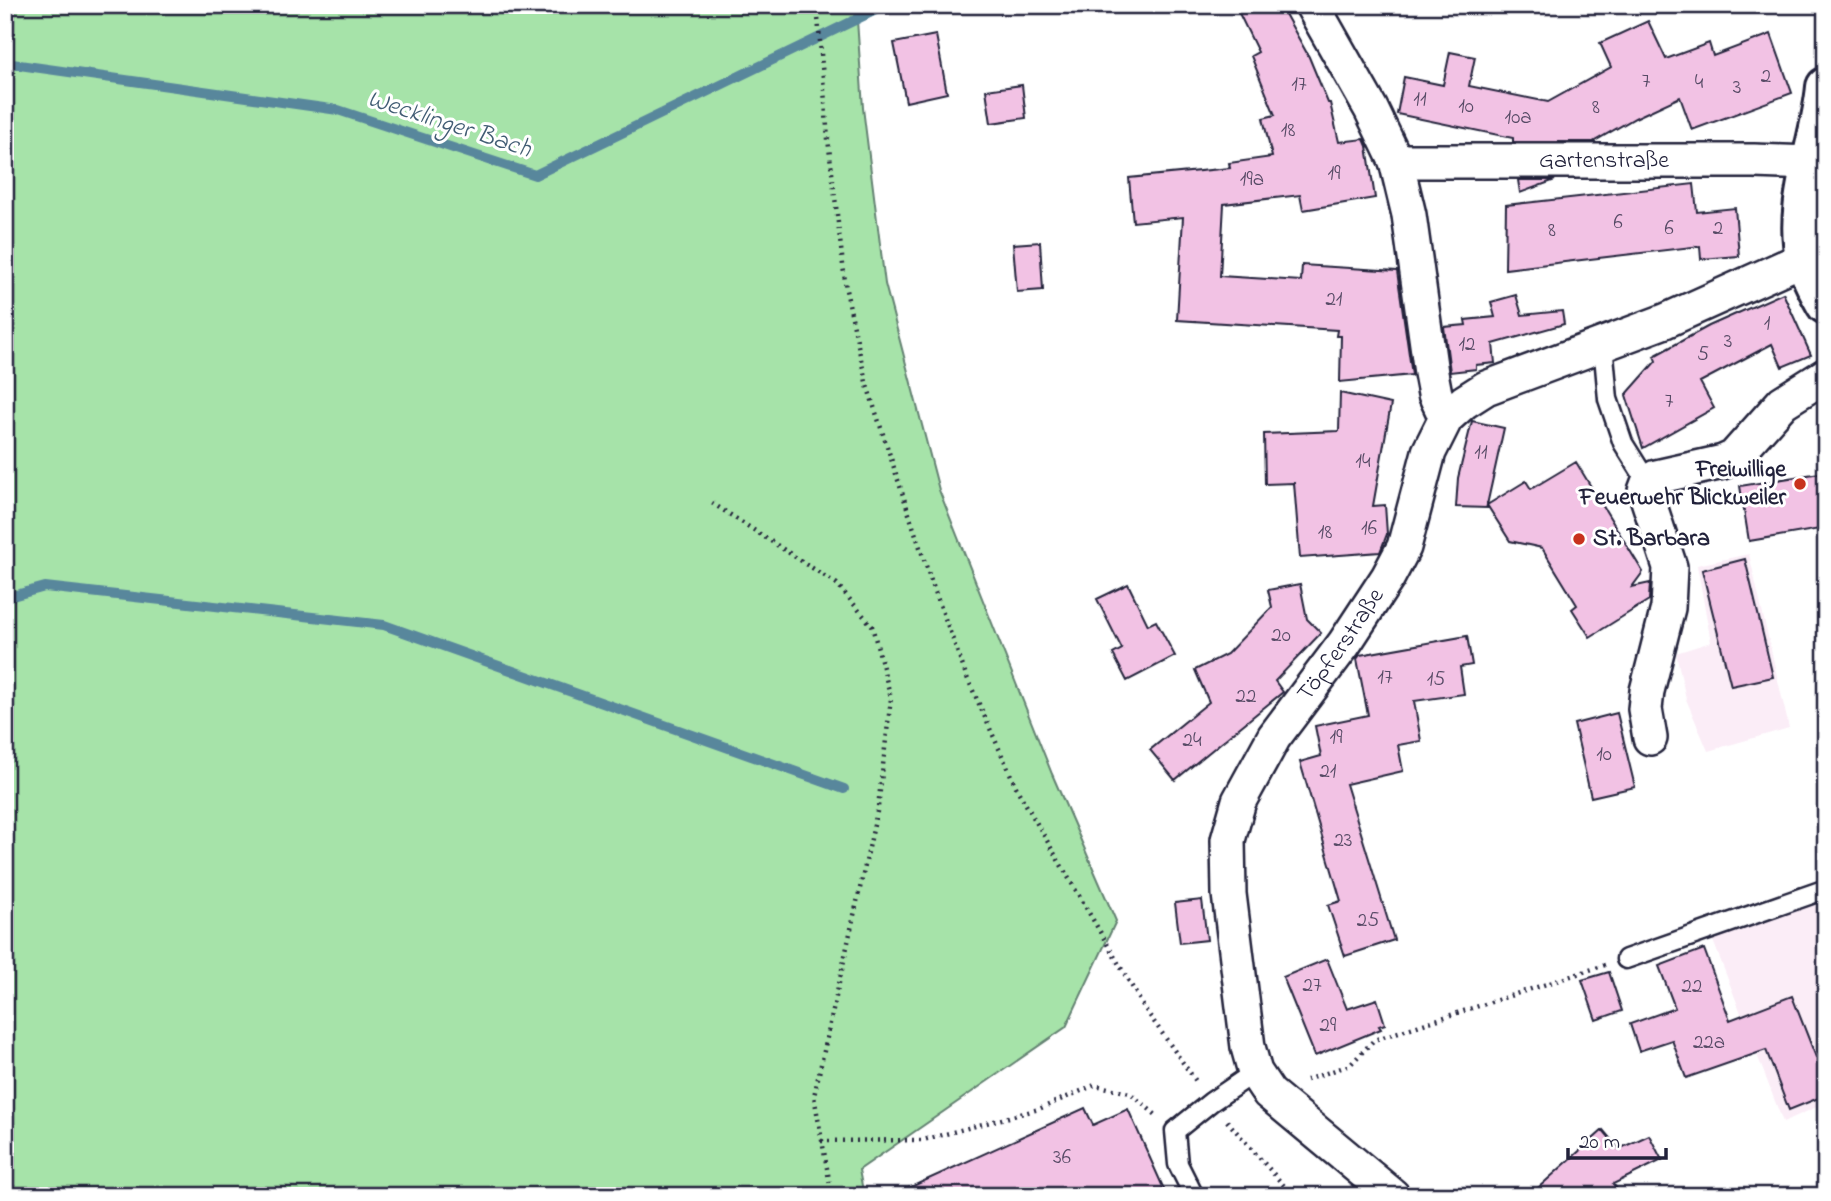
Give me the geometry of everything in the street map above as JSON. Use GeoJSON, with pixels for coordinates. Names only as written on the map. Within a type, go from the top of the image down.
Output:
{"type":"FeatureCollection","features":[{"type":"Feature","properties":{"kind":"street"},"geometry":{"type":"LineString","coordinates":[[1312,5],[1371,108],[1396,161],[1409,215],[1431,373],[1446,418]]}},
{"type":"Feature","properties":{"kind":"street"},"geometry":{"type":"LineString","coordinates":[[1826,87],[1815,177],[1803,225],[1805,258],[1826,304]]}},
{"type":"Feature","properties":{"kind":"street","name":"Gartenstraße"},"geometry":{"type":"LineString","coordinates":[[1396,161],[1754,161],[1815,177]]}},
{"type":"Feature","properties":{"kind":"street","name":"Töpferstraße"},"geometry":{"type":"LineString","coordinates":[[1262,1083],[1248,1047],[1229,894],[1228,840],[1239,801],[1274,737],[1344,644],[1388,577],[1404,547],[1429,452],[1446,418],[1486,388],[1665,321],[1805,258]]}},
{"type":"Feature","properties":{"kind":"street"},"geometry":{"type":"LineString","coordinates":[[1650,738],[1645,709],[1647,691],[1668,608],[1670,567],[1645,491],[1648,484],[1656,477],[1723,462],[1734,457],[1783,402],[1826,375]]}},
{"type":"Feature","properties":{"kind":"street"},"geometry":{"type":"LineString","coordinates":[[1262,1083],[1393,1196]]}},
{"type":"Feature","properties":{"kind":"lane"},"geometry":{"type":"LineString","coordinates":[[1603,344],[1608,399],[1623,443],[1648,484]]}},
{"type":"Feature","properties":{"kind":"lane"},"geometry":{"type":"LineString","coordinates":[[1626,958],[1826,889]]}},
{"type":"Feature","properties":{"kind":"lane"},"geometry":{"type":"LineString","coordinates":[[1194,1196],[1178,1164],[1175,1131],[1212,1102],[1262,1083]]}},
{"type":"Feature","properties":{"kind":"path"},"geometry":{"type":"LineString","coordinates":[[817,5],[846,290],[866,382],[930,578],[966,675],[1018,791],[1145,1009],[1212,1102],[1293,1196]]}},
{"type":"Feature","properties":{"kind":"path"},"geometry":{"type":"LineString","coordinates":[[712,503],[837,584],[872,626],[891,698],[878,807],[814,1096],[832,1196]]}},
{"type":"Feature","properties":{"kind":"path"},"geometry":{"type":"LineString","coordinates":[[1262,1083],[1350,1065],[1374,1040],[1626,958]]}},
{"type":"Feature","properties":{"kind":"path"},"geometry":{"type":"LineString","coordinates":[[821,1141],[923,1140],[1039,1109],[1095,1085],[1130,1093],[1175,1131]]}},
{"type":"Feature","properties":{"kind":"shaded area"},"geometry":{"type":"Polygon","coordinates":[[[1749,554],[1789,728],[1708,751],[1686,699],[1676,653],[1711,642],[1697,565],[1749,554]]]}},
{"type":"Feature","properties":{"kind":"shaded area"},"geometry":{"type":"Polygon","coordinates":[[[1826,899],[1826,1103],[1783,1122],[1712,938],[1826,899]]]}},
{"type":"Feature","properties":{"kind":"green space"},"geometry":{"type":"Polygon","coordinates":[[[5,5],[856,5],[863,108],[885,284],[939,490],[1052,774],[1116,921],[1066,1027],[859,1170],[864,1196],[5,1196],[5,5]]]}},
{"type":"Feature","properties":{"kind":"building"},"geometry":{"type":"Polygon","coordinates":[[[1235,5],[1280,5],[1309,57],[1330,103],[1339,142],[1364,139],[1375,198],[1303,210],[1300,195],[1224,204],[1220,276],[1301,281],[1302,265],[1397,271],[1412,375],[1340,382],[1341,336],[1336,336],[1337,330],[1177,320],[1183,217],[1133,222],[1129,178],[1230,168],[1229,163],[1272,157],[1263,118],[1275,115],[1251,56],[1258,52],[1235,5]]]}},
{"type":"Feature","properties":{"kind":"building"},"geometry":{"type":"Polygon","coordinates":[[[1648,21],[1666,59],[1709,43],[1713,56],[1771,34],[1792,93],[1692,130],[1680,97],[1593,142],[1513,142],[1513,138],[1397,114],[1404,77],[1443,85],[1450,52],[1475,57],[1469,86],[1548,102],[1611,67],[1600,43],[1648,21]]]}},
{"type":"Feature","properties":{"kind":"building"},"geometry":{"type":"Polygon","coordinates":[[[936,35],[947,93],[906,102],[894,43],[936,35]]]}},
{"type":"Feature","properties":{"kind":"building"},"geometry":{"type":"Polygon","coordinates":[[[1022,85],[1026,118],[991,123],[986,90],[1022,85]]]}},
{"type":"Feature","properties":{"kind":"building"},"geometry":{"type":"Polygon","coordinates":[[[1518,180],[1555,180],[1520,193],[1518,180]]]}},
{"type":"Feature","properties":{"kind":"building"},"geometry":{"type":"Polygon","coordinates":[[[1694,184],[1697,212],[1735,208],[1739,256],[1701,259],[1700,246],[1505,269],[1506,205],[1694,184]]]}},
{"type":"Feature","properties":{"kind":"building"},"geometry":{"type":"Polygon","coordinates":[[[1040,242],[1043,290],[1017,292],[1013,244],[1040,242]]]}},
{"type":"Feature","properties":{"kind":"building"},"geometry":{"type":"Polygon","coordinates":[[[1783,293],[1811,355],[1782,367],[1772,344],[1700,382],[1714,408],[1643,448],[1626,395],[1656,361],[1654,356],[1709,326],[1783,293]]]}},
{"type":"Feature","properties":{"kind":"building"},"geometry":{"type":"Polygon","coordinates":[[[1516,295],[1522,315],[1562,311],[1564,324],[1493,344],[1495,363],[1476,365],[1476,369],[1450,372],[1444,327],[1466,325],[1465,320],[1495,317],[1491,302],[1516,295]]]}},
{"type":"Feature","properties":{"kind":"building"},"geometry":{"type":"Polygon","coordinates":[[[1340,393],[1391,404],[1373,506],[1385,505],[1387,534],[1380,552],[1300,558],[1294,483],[1265,484],[1264,434],[1339,431],[1340,393]]]}},
{"type":"Feature","properties":{"kind":"building"},"geometry":{"type":"Polygon","coordinates":[[[1472,421],[1504,428],[1487,508],[1456,507],[1458,478],[1472,421]]]}},
{"type":"Feature","properties":{"kind":"building","name":"St. Barbara"},"geometry":{"type":"Polygon","coordinates":[[[1576,462],[1643,572],[1632,587],[1650,583],[1649,600],[1590,637],[1572,609],[1577,605],[1542,548],[1510,541],[1487,505],[1526,481],[1531,489],[1576,462]]]}},
{"type":"Feature","properties":{"kind":"building"},"geometry":{"type":"Polygon","coordinates":[[[1826,472],[1826,528],[1749,541],[1740,486],[1826,472]]]}},
{"type":"Feature","properties":{"kind":"building"},"geometry":{"type":"Polygon","coordinates":[[[1745,559],[1773,677],[1731,686],[1702,570],[1745,559]]]}},
{"type":"Feature","properties":{"kind":"building"},"geometry":{"type":"Polygon","coordinates":[[[1128,584],[1148,625],[1156,621],[1175,656],[1127,681],[1113,654],[1122,649],[1097,599],[1128,584]]]}},
{"type":"Feature","properties":{"kind":"building"},"geometry":{"type":"Polygon","coordinates":[[[1300,584],[1307,619],[1321,633],[1275,681],[1283,692],[1175,780],[1150,750],[1209,702],[1195,670],[1227,654],[1272,607],[1268,590],[1300,584]]]}},
{"type":"Feature","properties":{"kind":"building"},"geometry":{"type":"Polygon","coordinates":[[[1467,636],[1472,665],[1460,667],[1464,694],[1414,701],[1421,741],[1398,745],[1403,771],[1346,784],[1394,940],[1345,956],[1328,905],[1341,901],[1300,762],[1321,756],[1315,726],[1368,715],[1357,659],[1360,655],[1467,636]]]}},
{"type":"Feature","properties":{"kind":"building"},"geometry":{"type":"Polygon","coordinates":[[[1617,713],[1635,787],[1591,797],[1574,724],[1617,713]]]}},
{"type":"Feature","properties":{"kind":"building"},"geometry":{"type":"Polygon","coordinates":[[[1202,900],[1207,940],[1180,943],[1175,903],[1202,900]]]}},
{"type":"Feature","properties":{"kind":"building"},"geometry":{"type":"Polygon","coordinates":[[[1704,949],[1730,1020],[1792,996],[1826,1083],[1826,1095],[1789,1110],[1766,1050],[1686,1078],[1672,1040],[1639,1051],[1630,1024],[1675,1008],[1659,966],[1704,949]]]}},
{"type":"Feature","properties":{"kind":"building"},"geometry":{"type":"Polygon","coordinates":[[[1327,959],[1347,1009],[1377,999],[1385,1024],[1379,1026],[1381,1029],[1315,1056],[1283,977],[1327,959]]]}},
{"type":"Feature","properties":{"kind":"building"},"geometry":{"type":"Polygon","coordinates":[[[1609,972],[1622,1011],[1596,1020],[1582,980],[1609,972]]]}},
{"type":"Feature","properties":{"kind":"building"},"geometry":{"type":"Polygon","coordinates":[[[1085,1108],[1093,1125],[1128,1109],[1167,1196],[891,1196],[1085,1108]]]}},
{"type":"Feature","properties":{"kind":"building"},"geometry":{"type":"Polygon","coordinates":[[[1603,1130],[1619,1149],[1649,1135],[1662,1160],[1613,1184],[1623,1196],[1529,1196],[1603,1130]]]}},
{"type":"Feature","properties":{"kind":"waterway","name":"Wecklinger Bach"},"geometry":{"type":"LineString","coordinates":[[5,63],[338,110],[535,175],[886,5]]}},
{"type":"Feature","properties":{"kind":"waterway"},"geometry":{"type":"LineString","coordinates":[[5,598],[45,587],[384,625],[844,789]]}},
{"type":"Feature","properties":{"kind":"place","name":"Freiwillige Feuerwehr Blickweiler"},"geometry":{"type":"Point","coordinates":[1800,484]}},
{"type":"Feature","properties":{"kind":"place","name":"St. Barbara"},"geometry":{"type":"Point","coordinates":[1579,539]}}]}
